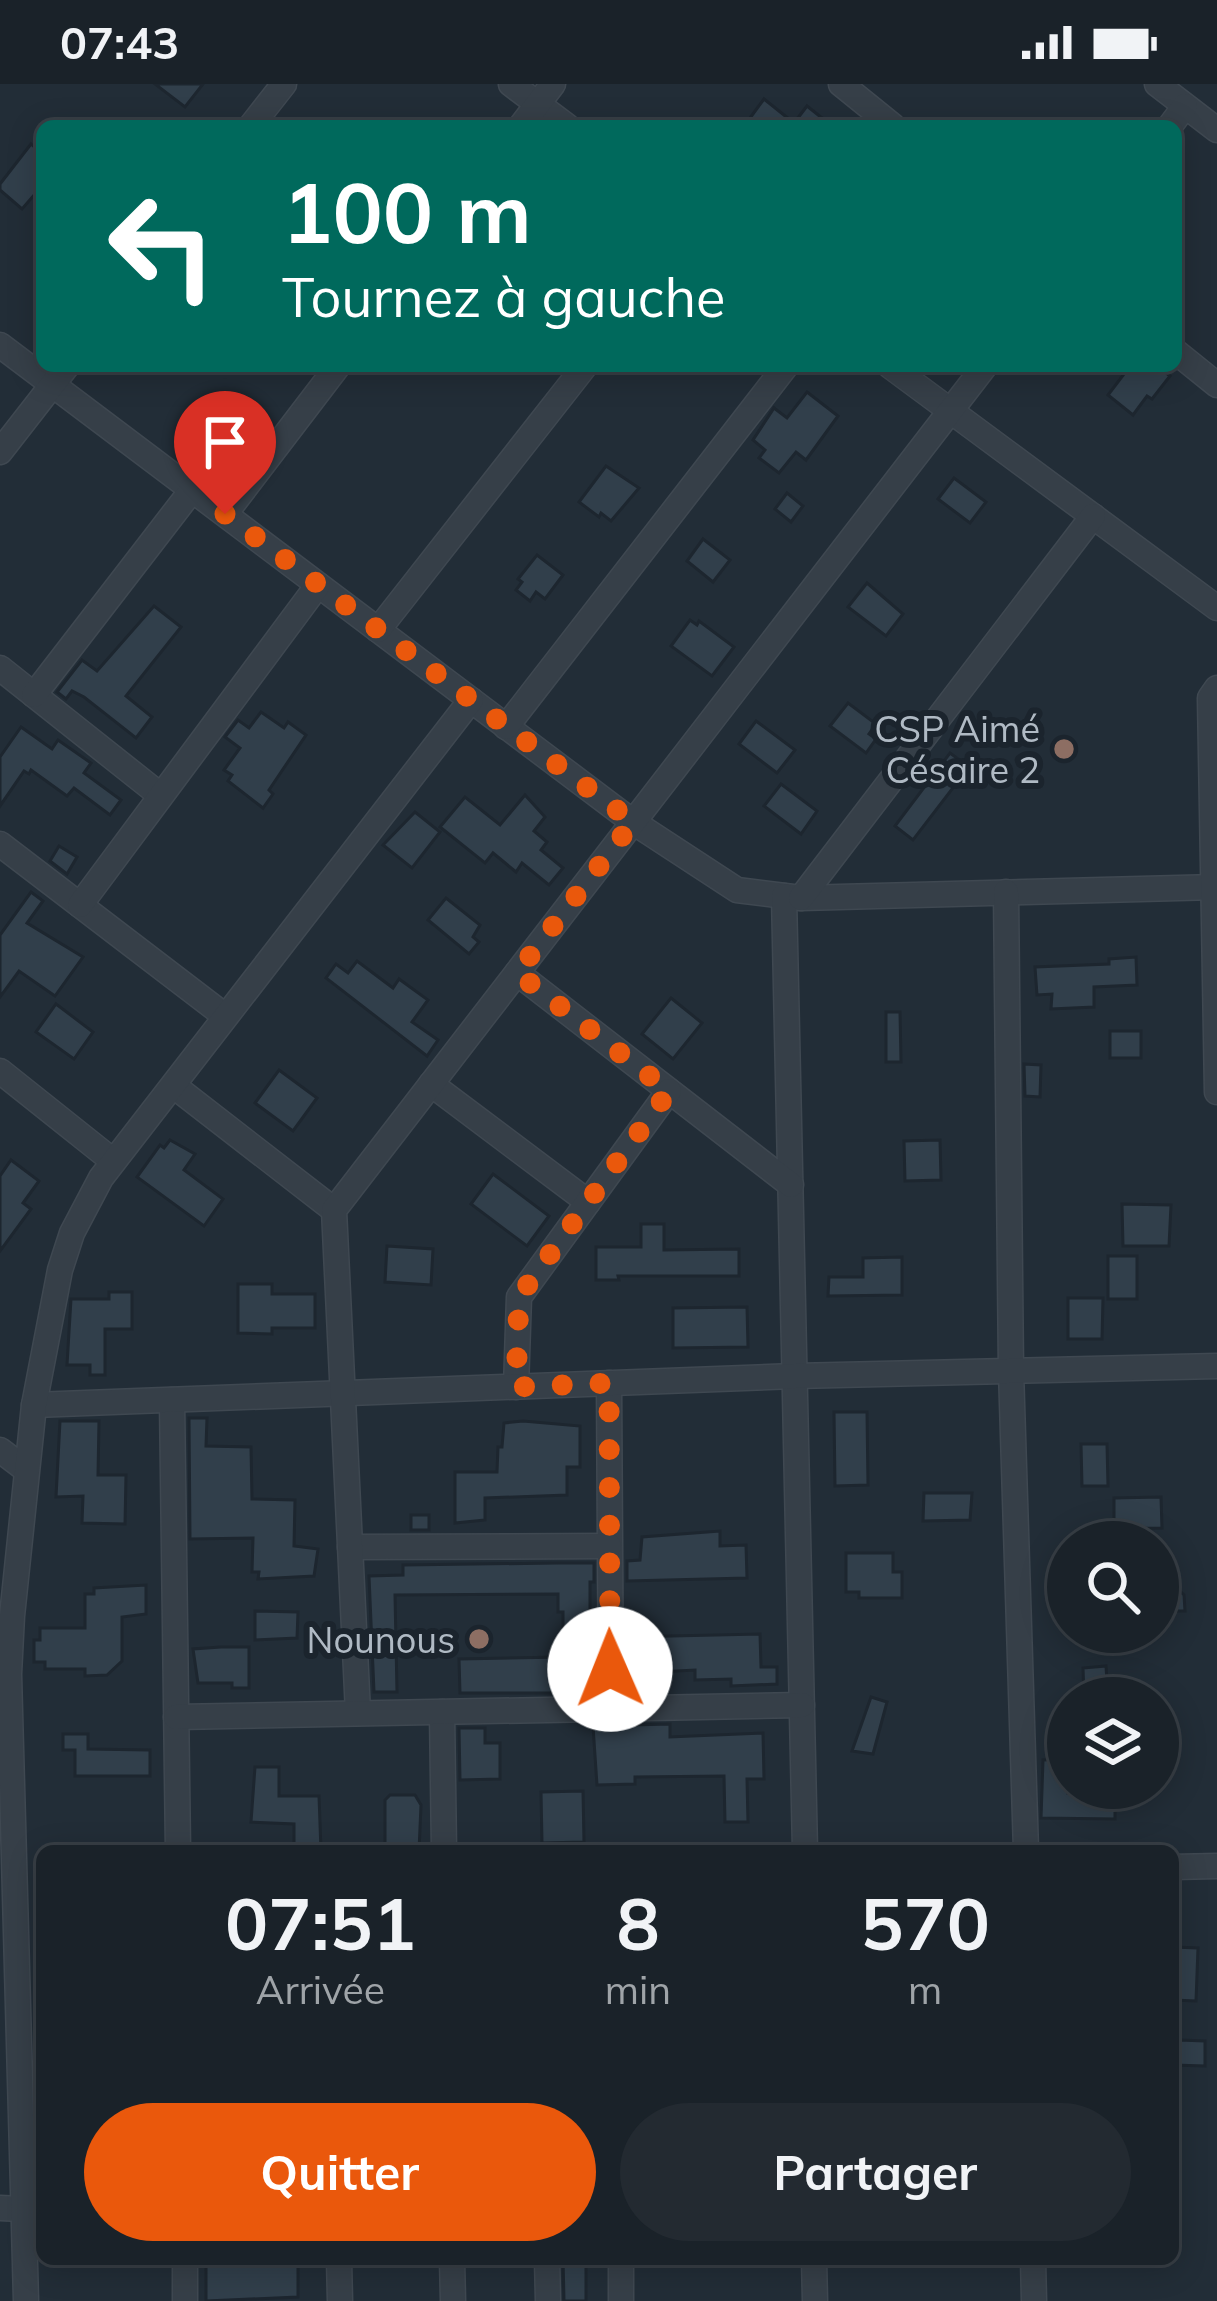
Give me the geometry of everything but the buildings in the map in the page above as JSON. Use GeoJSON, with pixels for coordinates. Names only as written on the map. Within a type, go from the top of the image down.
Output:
{"type":"FeatureCollection","features":[{"type":"Feature","properties":{"kind":"street"},"geometry":{"type":"LineString","coordinates":[[256,120],[284,84]]}},
{"type":"Feature","properties":{"kind":"street"},"geometry":{"type":"LineString","coordinates":[[511,84],[545,94],[563,120]]}},
{"type":"Feature","properties":{"kind":"street"},"geometry":{"type":"LineString","coordinates":[[841,84],[886,120]]}},
{"type":"Feature","properties":{"kind":"street"},"geometry":{"type":"LineString","coordinates":[[1157,84],[1178,116],[1217,130]]}},
{"type":"Feature","properties":{"kind":"street"},"geometry":{"type":"LineString","coordinates":[[526,120],[545,94]]}},
{"type":"Feature","properties":{"kind":"street"},"geometry":{"type":"LineString","coordinates":[[0,345],[36,363]]}},
{"type":"Feature","properties":{"kind":"street"},"geometry":{"type":"LineString","coordinates":[[1182,357],[1217,385]]}},
{"type":"Feature","properties":{"kind":"street"},"geometry":{"type":"LineString","coordinates":[[225,514],[333,372]]}},
{"type":"Feature","properties":{"kind":"street"},"geometry":{"type":"LineString","coordinates":[[378,630],[580,372]]}},
{"type":"Feature","properties":{"kind":"street"},"geometry":{"type":"LineString","coordinates":[[506,727],[781,372]]}},
{"type":"Feature","properties":{"kind":"street"},"geometry":{"type":"LineString","coordinates":[[898,372],[1217,608]]}},
{"type":"Feature","properties":{"kind":"street"},"geometry":{"type":"LineString","coordinates":[[358,1713],[334,1210],[980,372]]}},
{"type":"Feature","properties":{"kind":"street"},"geometry":{"type":"LineString","coordinates":[[0,452],[60,375],[192,490],[633,822],[737,890],[793,897],[1214,887]]}},
{"type":"Feature","properties":{"kind":"street"},"geometry":{"type":"LineString","coordinates":[[34,695],[192,490]]}},
{"type":"Feature","properties":{"kind":"street"},"geometry":{"type":"LineString","coordinates":[[805,1845],[790,1185],[793,897],[1093,516]]}},
{"type":"Feature","properties":{"kind":"street"},"geometry":{"type":"LineString","coordinates":[[80,905],[318,585]]}},
{"type":"Feature","properties":{"kind":"street"},"geometry":{"type":"LineString","coordinates":[[0,668],[160,795]]}},
{"type":"Feature","properties":{"kind":"street"},"geometry":{"type":"LineString","coordinates":[[1217,688],[1210,698],[1217,1092]]}},
{"type":"Feature","properties":{"kind":"street"},"geometry":{"type":"LineString","coordinates":[[26,2301],[5,1893],[6,1617],[34,1405],[66,1248],[113,1161],[471,700]]}},
{"type":"Feature","properties":{"kind":"street"},"geometry":{"type":"LineString","coordinates":[[0,844],[225,1016]]}},
{"type":"Feature","properties":{"kind":"street"},"geometry":{"type":"LineString","coordinates":[[1006,892],[1011,1371],[1026,1845]]}},
{"type":"Feature","properties":{"kind":"street"},"geometry":{"type":"LineString","coordinates":[[517,973],[790,1185]]}},
{"type":"Feature","properties":{"kind":"street"},"geometry":{"type":"LineString","coordinates":[[0,1071],[113,1161]]}},
{"type":"Feature","properties":{"kind":"street"},"geometry":{"type":"LineString","coordinates":[[431,1084],[588,1202]]}},
{"type":"Feature","properties":{"kind":"street"},"geometry":{"type":"LineString","coordinates":[[174,1086],[334,1210]]}},
{"type":"Feature","properties":{"kind":"street"},"geometry":{"type":"LineString","coordinates":[[516,1387],[519,1297],[669,1091]]}},
{"type":"Feature","properties":{"kind":"street"},"geometry":{"type":"LineString","coordinates":[[34,1405],[795,1376],[1217,1366]]}},
{"type":"Feature","properties":{"kind":"street"},"geometry":{"type":"LineString","coordinates":[[609,1383],[611,1708]]}},
{"type":"Feature","properties":{"kind":"street"},"geometry":{"type":"LineString","coordinates":[[172,1400],[178,1845]]}},
{"type":"Feature","properties":{"kind":"street"},"geometry":{"type":"LineString","coordinates":[[0,1450],[25,1469]]}},
{"type":"Feature","properties":{"kind":"street"},"geometry":{"type":"LineString","coordinates":[[350,1547],[609,1546]]}},
{"type":"Feature","properties":{"kind":"street"},"geometry":{"type":"LineString","coordinates":[[176,1717],[802,1705]]}},
{"type":"Feature","properties":{"kind":"street"},"geometry":{"type":"LineString","coordinates":[[442,1712],[444,1845]]}},
{"type":"Feature","properties":{"kind":"street"},"geometry":{"type":"LineString","coordinates":[[1179,1867],[1217,1866]]}},
{"type":"Feature","properties":{"kind":"street"},"geometry":{"type":"LineString","coordinates":[[5,1893],[36,1891]]}},
{"type":"Feature","properties":{"kind":"street"},"geometry":{"type":"LineString","coordinates":[[184,2265],[185,2301]]}},
{"type":"Feature","properties":{"kind":"street"},"geometry":{"type":"LineString","coordinates":[[339,2265],[340,2301]]}},
{"type":"Feature","properties":{"kind":"street"},"geometry":{"type":"LineString","coordinates":[[452,2265],[453,2301]]}},
{"type":"Feature","properties":{"kind":"street"},"geometry":{"type":"LineString","coordinates":[[547,2265],[548,2301]]}},
{"type":"Feature","properties":{"kind":"street"},"geometry":{"type":"LineString","coordinates":[[621,2265],[622,2301]]}},
{"type":"Feature","properties":{"kind":"street"},"geometry":{"type":"LineString","coordinates":[[814,2265],[815,2301]]}},
{"type":"Feature","properties":{"kind":"street"},"geometry":{"type":"LineString","coordinates":[[1034,2265],[1034,2301]]}},
{"type":"Feature","properties":{"kind":"place","name":"CSP Aimé Césaire 2"},"geometry":{"type":"Point","coordinates":[1064,749]}},
{"type":"Feature","properties":{"kind":"place","name":"Nounous"},"geometry":{"type":"Point","coordinates":[479,1639]}},
{"type":"Feature","properties":{"kind":"route"},"geometry":{"type":"LineString","coordinates":[[225,514],[633,822],[517,973],[669,1091],[519,1297],[516,1387],[609,1383],[610,1669]]}}]}
